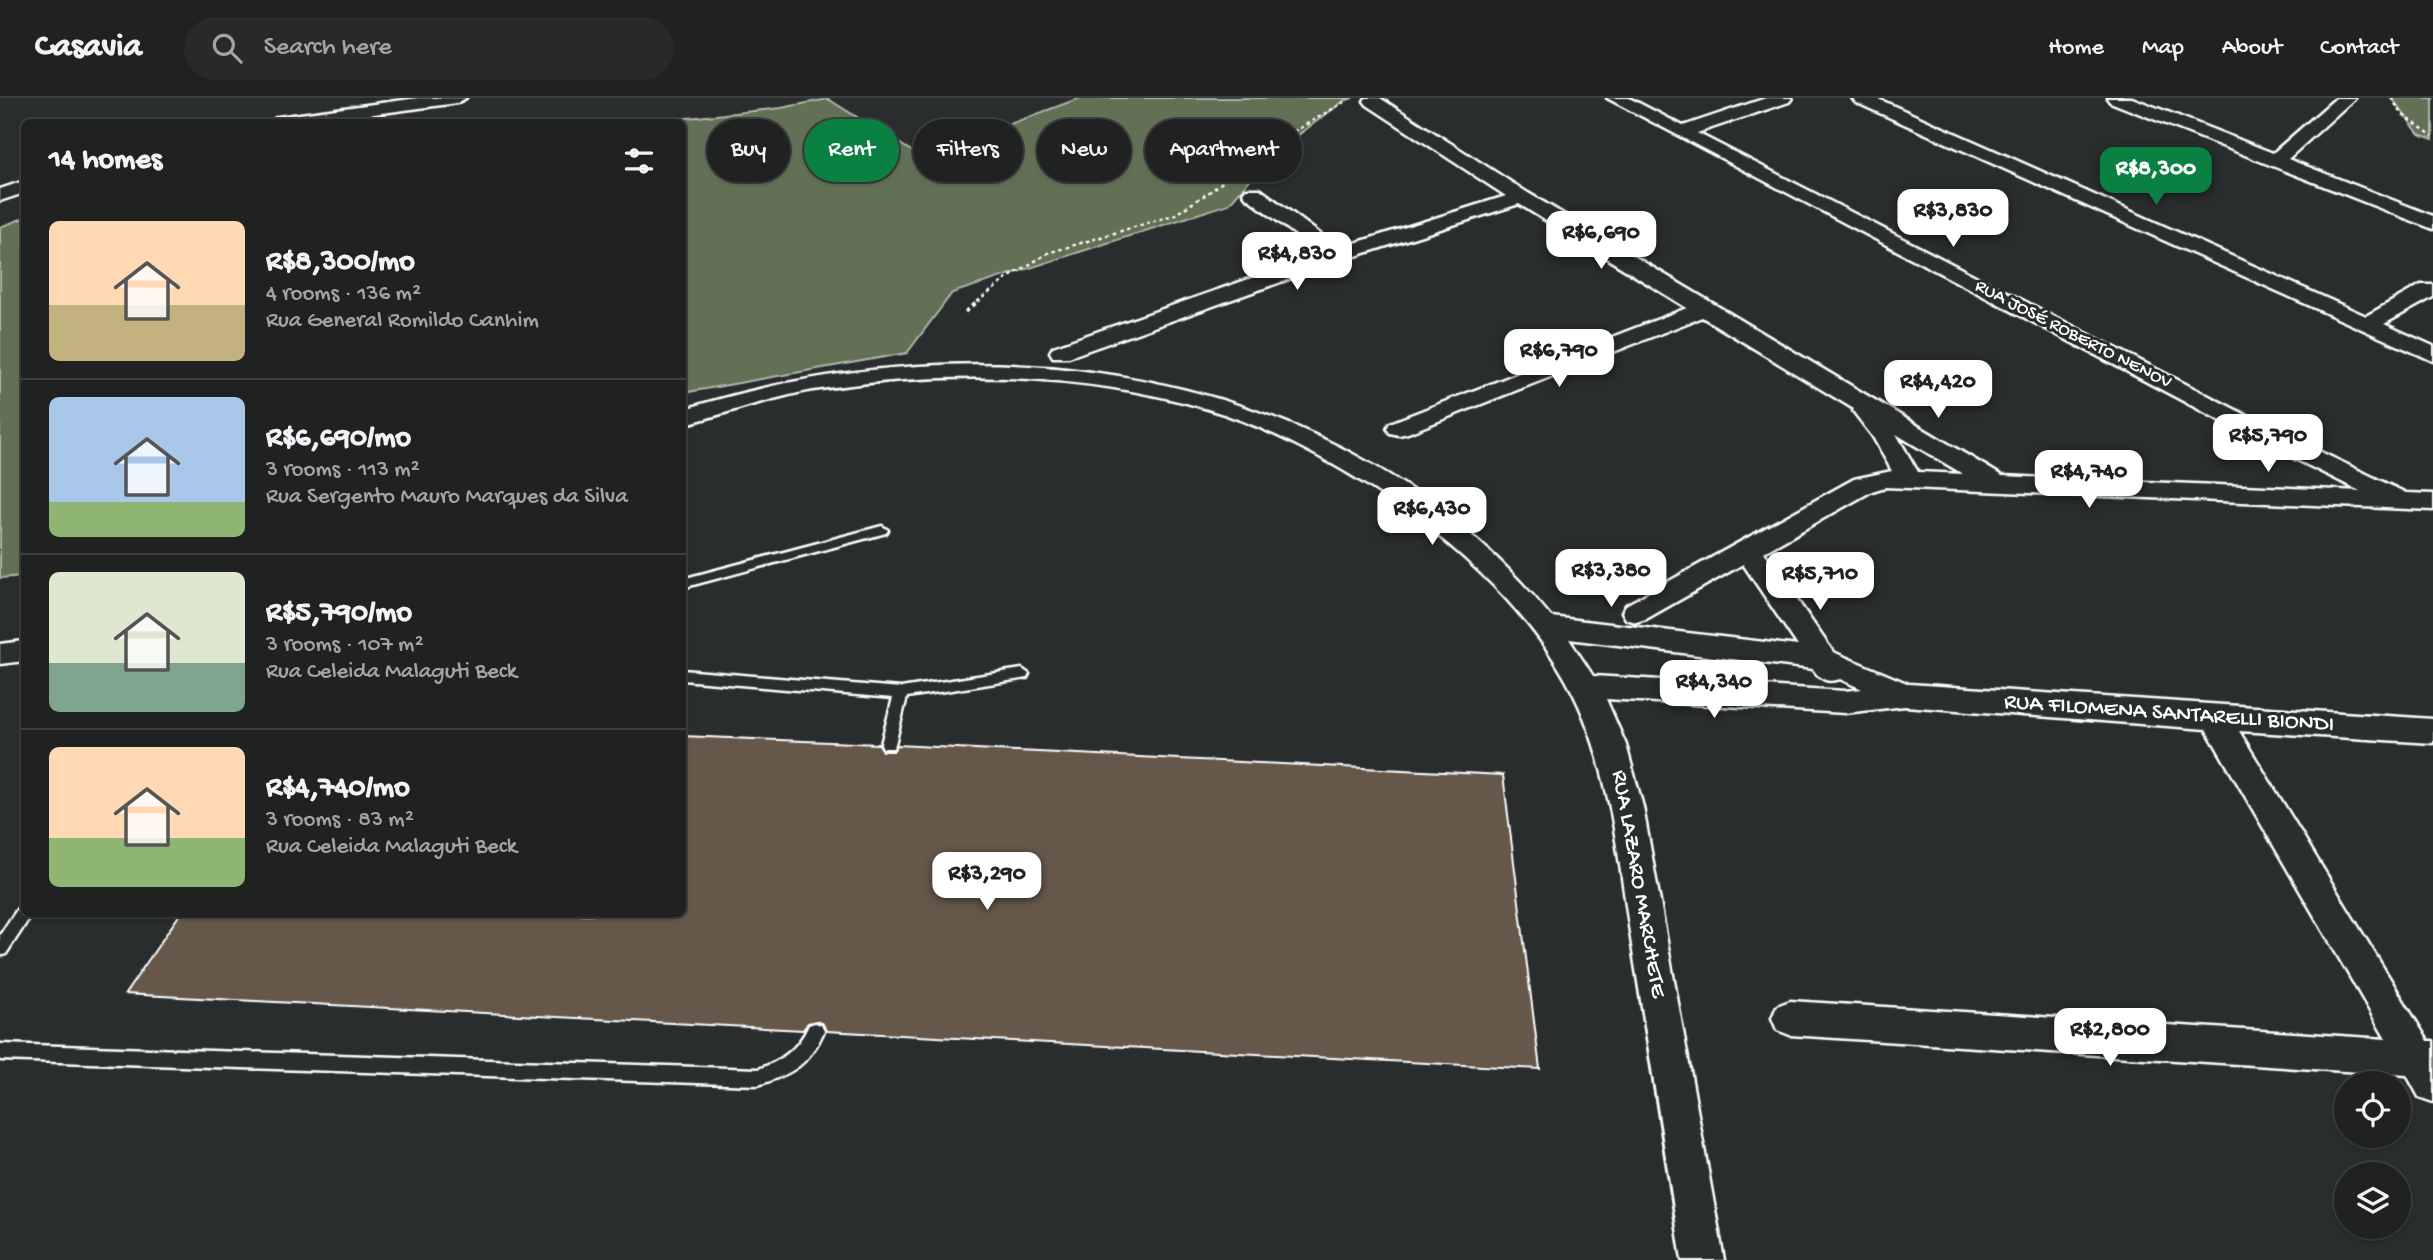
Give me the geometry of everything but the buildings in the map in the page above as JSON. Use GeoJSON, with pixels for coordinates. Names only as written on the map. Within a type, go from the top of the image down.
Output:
{"type":"FeatureCollection","features":[{"type":"Feature","properties":{"kind":"street"},"geometry":{"type":"LineString","coordinates":[[300,119],[457,98]]}},
{"type":"Feature","properties":{"kind":"street","name":"RUA JOSÉ ROBERTO NENOV"},"geometry":{"type":"LineString","coordinates":[[1616,98],[2270,437],[2400,500]]}},
{"type":"Feature","properties":{"kind":"street"},"geometry":{"type":"LineString","coordinates":[[1682,132],[1783,98]]}},
{"type":"Feature","properties":{"kind":"street"},"geometry":{"type":"LineString","coordinates":[[1861,98],[2433,354]]}},
{"type":"Feature","properties":{"kind":"street"},"geometry":{"type":"LineString","coordinates":[[2116,98],[2433,223]]}},
{"type":"Feature","properties":{"kind":"street"},"geometry":{"type":"LineString","coordinates":[[2275,161],[2346,98]]}},
{"type":"Feature","properties":{"kind":"street"},"geometry":{"type":"LineString","coordinates":[[1363,100],[1704,309],[1997,483]]}},
{"type":"Feature","properties":{"kind":"street"},"geometry":{"type":"LineString","coordinates":[[0,195],[21,188]]}},
{"type":"Feature","properties":{"kind":"street"},"geometry":{"type":"LineString","coordinates":[[1253,193],[1336,256]]}},
{"type":"Feature","properties":{"kind":"street"},"geometry":{"type":"LineString","coordinates":[[1061,352],[1336,256],[1521,197]]}},
{"type":"Feature","properties":{"kind":"street"},"geometry":{"type":"LineString","coordinates":[[2368,324],[2429,290]]}},
{"type":"Feature","properties":{"kind":"street"},"geometry":{"type":"LineString","coordinates":[[1399,428],[1704,309]]}},
{"type":"Feature","properties":{"kind":"street","name":"RUA LAZARO MARCHETE"},"geometry":{"type":"LineString","coordinates":[[686,417],[796,386],[905,372],[1030,372],[1147,387],[1230,409],[1312,442],[1380,480],[1441,521],[1483,561],[1543,626],[1585,687],[1619,766],[1703,1260]]}},
{"type":"Feature","properties":{"kind":"street"},"geometry":{"type":"LineString","coordinates":[[1855,400],[1884,434],[1910,480]]}},
{"type":"Feature","properties":{"kind":"street","name":"RUA JOSÉ ROBERTO NENOV"},"geometry":{"type":"LineString","coordinates":[[2270,437],[2291,467],[2298,495]]}},
{"type":"Feature","properties":{"kind":"street"},"geometry":{"type":"LineString","coordinates":[[1636,612],[1863,485],[1884,479],[2433,502]]}},
{"type":"Feature","properties":{"kind":"street"},"geometry":{"type":"LineString","coordinates":[[1748,550],[1824,660],[1845,702]]}},
{"type":"Feature","properties":{"kind":"street","name":"RUA FILOMENA SANTARELLI BIONDI"},"geometry":{"type":"LineString","coordinates":[[1543,626],[1824,660],[1905,695]]}},
{"type":"Feature","properties":{"kind":"street"},"geometry":{"type":"LineString","coordinates":[[0,654],[21,651]]}},
{"type":"Feature","properties":{"kind":"street","name":"RUA FILOMENA SANTARELLI BIONDI"},"geometry":{"type":"LineString","coordinates":[[1585,687],[1845,702],[1905,695],[2433,731]]}},
{"type":"Feature","properties":{"kind":"street"},"geometry":{"type":"LineString","coordinates":[[2215,718],[2428,1067]]}},
{"type":"Feature","properties":{"kind":"street"},"geometry":{"type":"LineString","coordinates":[[1790,1018],[2428,1067]]}},
{"type":"Feature","properties":{"kind":"lane"},"geometry":{"type":"LineString","coordinates":[[686,583],[882,530]]}},
{"type":"Feature","properties":{"kind":"lane"},"geometry":{"type":"LineString","coordinates":[[686,675],[901,693],[1022,674]]}},
{"type":"Feature","properties":{"kind":"lane"},"geometry":{"type":"LineString","coordinates":[[888,744],[901,693]]}},
{"type":"Feature","properties":{"kind":"lane"},"geometry":{"type":"LineString","coordinates":[[0,949],[22,917]]}},
{"type":"Feature","properties":{"kind":"lane"},"geometry":{"type":"LineString","coordinates":[[0,1052],[758,1077],[780,1070],[796,1060],[809,1046],[815,1031]]}},
{"type":"Feature","properties":{"kind":"path"},"geometry":{"type":"LineString","coordinates":[[2391,98],[2403,116],[2433,136]]}},
{"type":"Feature","properties":{"kind":"path"},"geometry":{"type":"LineString","coordinates":[[965,312],[1008,278],[1048,253],[1174,215],[1211,191],[1262,150],[1363,100]]}},
{"type":"Feature","properties":{"kind":"green space"},"geometry":{"type":"Polygon","coordinates":[[[1080,98],[1353,98],[1344,101],[1302,132],[1302,119],[1145,119],[1145,182],[1248,182],[1229,204],[952,293],[907,353],[686,392],[686,119],[678,119],[781,108],[828,99],[860,119],[804,119],[804,182],[899,182],[899,143],[913,152],[913,182],[1023,182],[1023,119],[1080,98]]]}},
{"type":"Feature","properties":{"kind":"green space"},"geometry":{"type":"Polygon","coordinates":[[[2392,98],[2433,98],[2433,139],[2419,134],[2392,98]]]}},
{"type":"Feature","properties":{"kind":"green space"},"geometry":{"type":"Polygon","coordinates":[[[21,219],[21,576],[0,578],[0,227],[21,219]]]}}]}
